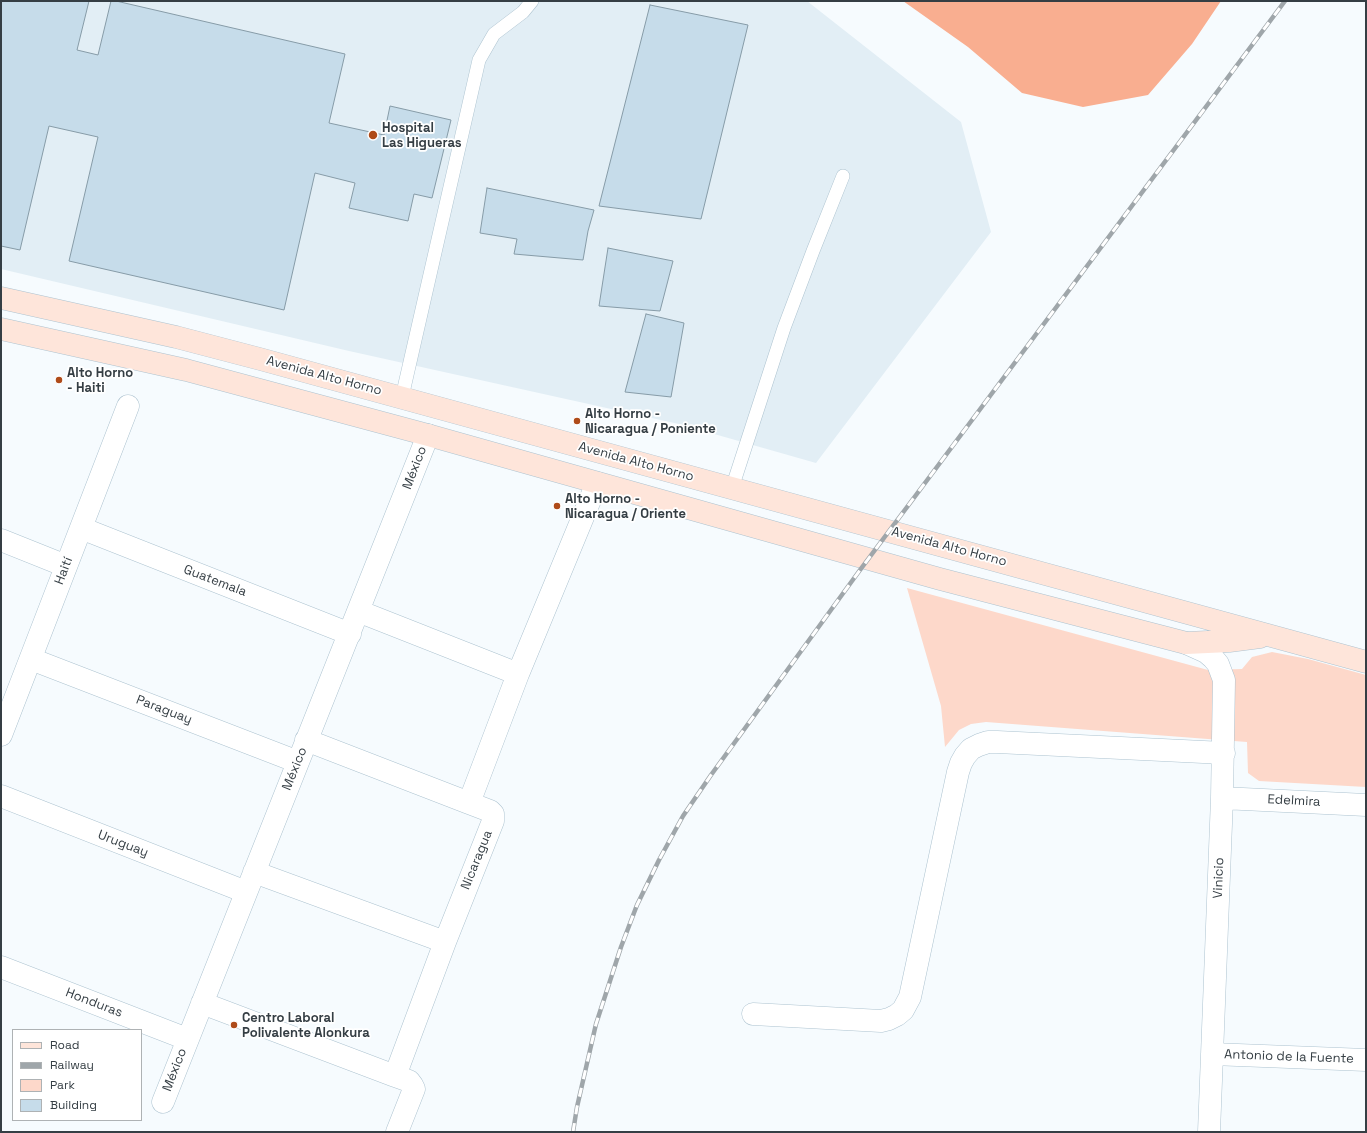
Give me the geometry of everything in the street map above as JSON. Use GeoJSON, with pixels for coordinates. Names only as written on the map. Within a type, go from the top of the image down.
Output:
{"type":"FeatureCollection","features":[{"type":"Feature","properties":{"kind":"main road","name":"Avenida Alto Horno"},"geometry":{"type":"LineString","coordinates":[[1,298],[176,337],[402,397],[1366,662]]}},
{"type":"Feature","properties":{"kind":"main road","name":"Avenida Alto Horno"},"geometry":{"type":"LineString","coordinates":[[1,329],[186,370],[428,435],[940,578],[1186,643],[1229,641],[1269,635]]}},
{"type":"Feature","properties":{"kind":"street","name":"Haití"},"geometry":{"type":"LineString","coordinates":[[1,736],[9,691],[30,659],[128,406]]}},
{"type":"Feature","properties":{"kind":"street","name":"México"},"geometry":{"type":"LineString","coordinates":[[162,1102],[306,740],[350,634],[428,435]]}},
{"type":"Feature","properties":{"kind":"street"},"geometry":{"type":"LineString","coordinates":[[306,740],[469,804],[518,674],[597,483]]}},
{"type":"Feature","properties":{"kind":"street","name":"Guatemala"},"geometry":{"type":"LineString","coordinates":[[81,528],[350,634]]}},
{"type":"Feature","properties":{"kind":"street"},"geometry":{"type":"LineString","coordinates":[[1,540],[66,566]]}},
{"type":"Feature","properties":{"kind":"street"},"geometry":{"type":"LineString","coordinates":[[358,611],[518,674]]}},
{"type":"Feature","properties":{"kind":"street","name":"Vinicio"},"geometry":{"type":"LineString","coordinates":[[1186,643],[1206,652],[1213,658],[1218,664],[1224,680],[1224,753],[1209,1132]]}},
{"type":"Feature","properties":{"kind":"street","name":"Paraguay"},"geometry":{"type":"LineString","coordinates":[[30,659],[298,762]]}},
{"type":"Feature","properties":{"kind":"street"},"geometry":{"type":"LineString","coordinates":[[753,1014],[881,1021],[890,1019],[903,1010],[910,997],[958,772],[961,763],[971,749],[988,742],[997,742],[1224,753]]}},
{"type":"Feature","properties":{"kind":"street","name":"Uruguay"},"geometry":{"type":"LineString","coordinates":[[1,796],[246,892]]}},
{"type":"Feature","properties":{"kind":"street","name":"Edelmira"},"geometry":{"type":"LineString","coordinates":[[1222,798],[1366,805]]}},
{"type":"Feature","properties":{"kind":"street","name":"Nicaragua"},"geometry":{"type":"LineString","coordinates":[[396,1076],[445,942],[493,821],[493,814],[490,811],[469,804]]}},
{"type":"Feature","properties":{"kind":"street"},"geometry":{"type":"LineString","coordinates":[[254,872],[445,942]]}},
{"type":"Feature","properties":{"kind":"street","name":"Honduras"},"geometry":{"type":"LineString","coordinates":[[1,967],[187,1039]]}},
{"type":"Feature","properties":{"kind":"street"},"geometry":{"type":"LineString","coordinates":[[202,1002],[409,1081],[414,1089],[397,1132]]}},
{"type":"Feature","properties":{"kind":"street","name":"Antonio de la Fuente"},"geometry":{"type":"LineString","coordinates":[[1212,1054],[1366,1060]]}},
{"type":"Feature","properties":{"kind":"lane"},"geometry":{"type":"LineString","coordinates":[[402,397],[479,60],[494,34],[523,12],[532,1]]}},
{"type":"Feature","properties":{"kind":"lane"},"geometry":{"type":"LineString","coordinates":[[732,488],[784,328],[843,176]]}},
{"type":"Feature","properties":{"kind":"shaded area","name":"Hospital Las Higueras"},"geometry":{"type":"Polygon","coordinates":[[[1,1],[807,1],[961,122],[991,232],[816,463],[679,424],[349,351],[1,269],[1,1]]]}},
{"type":"Feature","properties":{"kind":"shaded area"},"geometry":{"type":"Polygon","coordinates":[[[903,1],[1221,1],[1192,44],[1148,95],[1083,107],[1022,93],[968,47],[903,1]]]}},
{"type":"Feature","properties":{"kind":"green space"},"geometry":{"type":"Polygon","coordinates":[[[907,588],[1208,670],[1242,669],[1252,657],[1272,652],[1308,659],[1366,675],[1366,787],[1259,781],[1248,773],[1247,742],[986,722],[971,724],[959,730],[945,747],[941,706],[907,588]]]}},
{"type":"Feature","properties":{"kind":"building"},"geometry":{"type":"Polygon","coordinates":[[[1,1],[89,1],[77,50],[98,55],[111,1],[345,54],[329,123],[384,135],[390,106],[451,120],[432,198],[414,194],[408,221],[349,208],[355,183],[315,173],[284,310],[69,261],[98,137],[49,126],[20,250],[1,246],[1,1]]]}},
{"type":"Feature","properties":{"kind":"building"},"geometry":{"type":"Polygon","coordinates":[[[650,5],[748,25],[701,219],[599,206],[650,5]]]}},
{"type":"Feature","properties":{"kind":"building"},"geometry":{"type":"Polygon","coordinates":[[[487,188],[594,210],[588,231],[583,260],[514,254],[517,239],[480,233],[487,188]]]}},
{"type":"Feature","properties":{"kind":"building"},"geometry":{"type":"Polygon","coordinates":[[[608,248],[673,261],[660,311],[599,306],[608,248]]]}},
{"type":"Feature","properties":{"kind":"building"},"geometry":{"type":"Polygon","coordinates":[[[646,314],[684,323],[671,397],[625,392],[646,314]]]}},
{"type":"Feature","properties":{"kind":"railway"},"geometry":{"type":"LineString","coordinates":[[573,1132],[577,1107],[596,1024],[621,947],[637,905],[683,816],[711,775],[860,570],[1285,1]]}},
{"type":"Feature","properties":{"kind":"place","name":"Hospital Las Higueras"},"geometry":{"type":"Point","coordinates":[373,135]}},
{"type":"Feature","properties":{"kind":"place","name":"Alto Horno - Haiti"},"geometry":{"type":"Point","coordinates":[59,380]}},
{"type":"Feature","properties":{"kind":"place","name":"Alto Horno - Nicaragua / Poniente"},"geometry":{"type":"Point","coordinates":[577,421]}},
{"type":"Feature","properties":{"kind":"place","name":"Alto Horno - Nicaragua / Oriente"},"geometry":{"type":"Point","coordinates":[557,506]}},
{"type":"Feature","properties":{"kind":"place","name":"Centro Laboral Polivalente Alonkura"},"geometry":{"type":"Point","coordinates":[234,1025]}}]}
